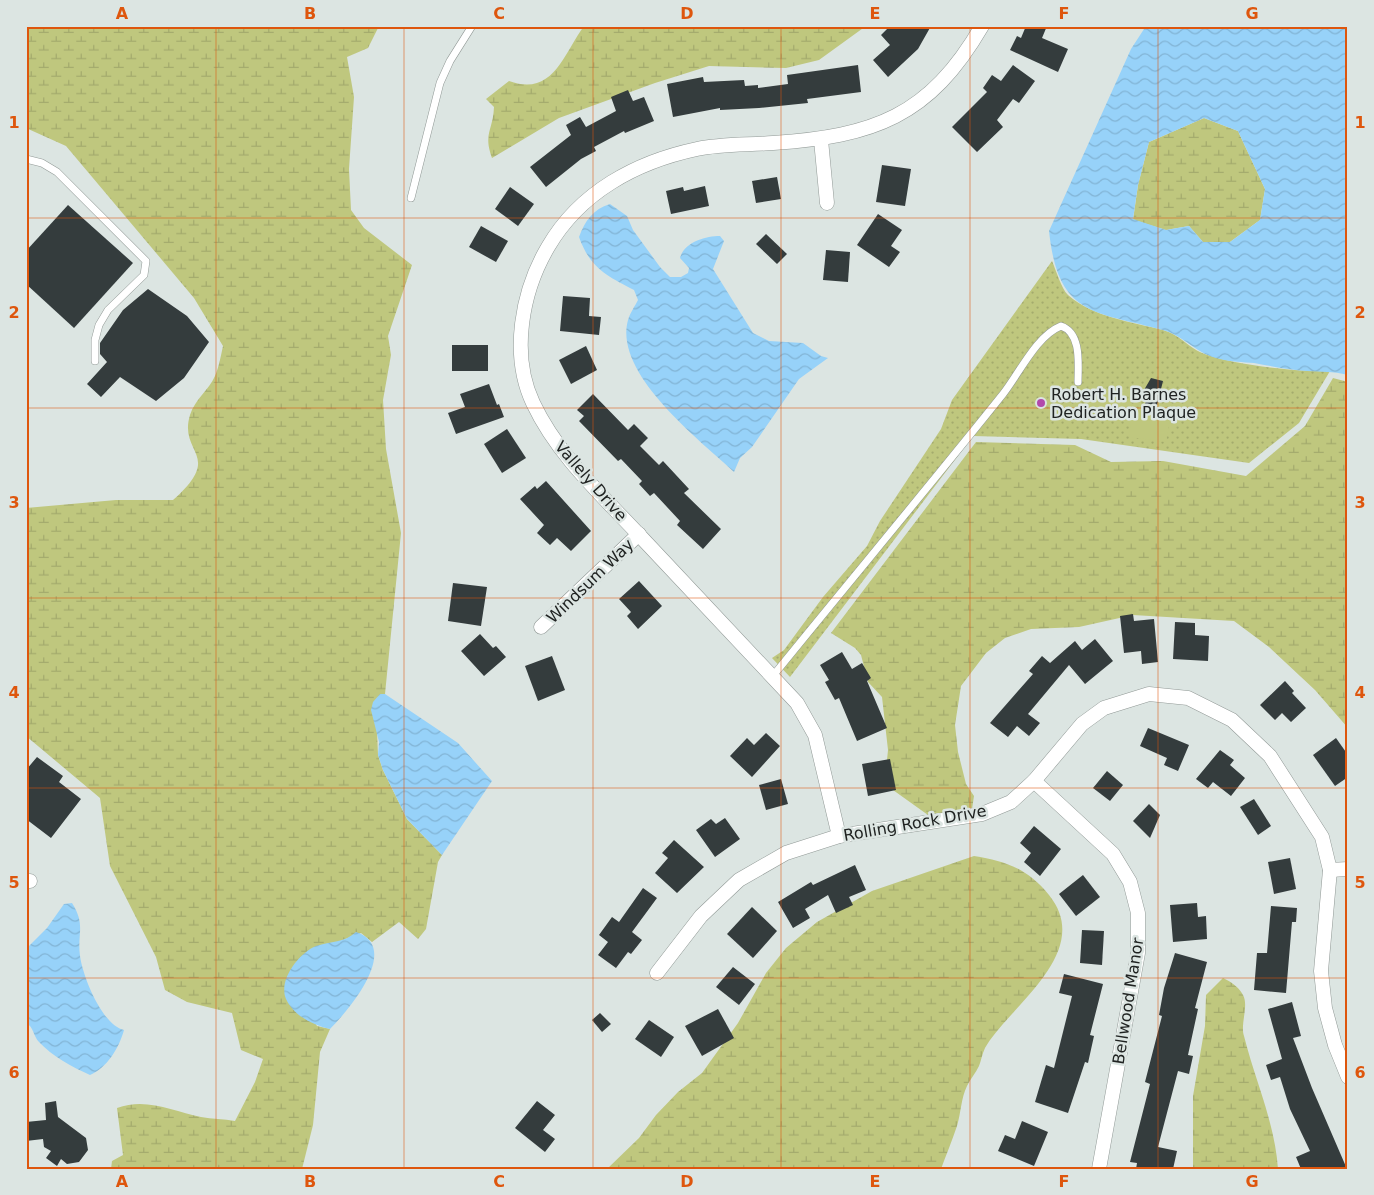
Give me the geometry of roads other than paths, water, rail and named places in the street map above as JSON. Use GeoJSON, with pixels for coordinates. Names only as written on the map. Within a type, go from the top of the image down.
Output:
{"type":"FeatureCollection","features":[{"type":"Feature","properties":{"kind":"street","name":"Vallely Drive"},"geometry":{"type":"LineString","coordinates":[[839,836],[815,735],[797,703],[561,452],[532,401],[523,367],[521,332],[526,297],[538,264],[556,234],[581,205],[609,183],[643,164],[699,149],[822,140],[870,129],[917,104],[955,69],[982,26]]}},
{"type":"Feature","properties":{"kind":"street"},"geometry":{"type":"LineString","coordinates":[[822,140],[826,204]]}},
{"type":"Feature","properties":{"kind":"street","name":"Windsum Way"},"geometry":{"type":"LineString","coordinates":[[541,627],[639,534]]}},
{"type":"Feature","properties":{"kind":"street","name":"Rolling Rock Drive"},"geometry":{"type":"LineString","coordinates":[[658,973],[701,916],[738,880],[786,853],[839,836],[982,814],[1011,802],[1034,781],[1082,724],[1104,708],[1149,694],[1188,698],[1232,720],[1270,756],[1322,837],[1330,870],[1321,971],[1325,1008],[1342,1045],[1348,1077]]}},
{"type":"Feature","properties":{"kind":"street","name":"Bellwood Manor"},"geometry":{"type":"LineString","coordinates":[[1034,781],[1113,854],[1130,882],[1138,913],[1138,952],[1099,1169]]}},
{"type":"Feature","properties":{"kind":"street"},"geometry":{"type":"LineString","coordinates":[[1330,870],[1348,869]]}},
{"type":"Feature","properties":{"kind":"lane"},"geometry":{"type":"LineString","coordinates":[[411,198],[440,83],[450,61],[472,26]]}},
{"type":"Feature","properties":{"kind":"lane"},"geometry":{"type":"LineString","coordinates":[[26,159],[42,162],[57,172],[146,261],[144,275],[108,310],[99,326],[95,340],[96,362]]}},
{"type":"Feature","properties":{"kind":"lane"},"geometry":{"type":"LineString","coordinates":[[772,676],[1003,394],[1041,341],[1049,333],[1061,326],[1071,334],[1078,350],[1078,382]]}},
{"type":"Feature","properties":{"kind":"water"},"geometry":{"type":"Polygon","coordinates":[[[1146,26],[1348,27],[1348,375],[1332,372],[1294,370],[1212,357],[1171,333],[1099,313],[1083,305],[1071,295],[1061,280],[1054,259],[1049,231],[1131,49],[1146,26]],[[1204,118],[1149,142],[1138,185],[1133,219],[1166,230],[1189,226],[1203,242],[1230,242],[1260,220],[1265,189],[1238,131],[1204,118]]]}},
{"type":"Feature","properties":{"kind":"water"},"geometry":{"type":"Polygon","coordinates":[[[610,204],[627,216],[633,230],[660,267],[670,277],[681,277],[688,273],[689,268],[680,258],[686,248],[696,241],[720,236],[724,241],[713,269],[753,333],[769,341],[803,343],[821,356],[828,358],[799,379],[752,447],[740,458],[734,472],[663,404],[646,383],[633,362],[627,341],[628,320],[638,300],[634,290],[600,270],[588,256],[579,237],[590,216],[610,204]]]}},
{"type":"Feature","properties":{"kind":"water"},"geometry":{"type":"Polygon","coordinates":[[[380,694],[385,694],[458,743],[492,781],[442,855],[407,819],[383,770],[378,755],[379,742],[371,710],[373,702],[380,694]]]}},
{"type":"Feature","properties":{"kind":"water"},"geometry":{"type":"Polygon","coordinates":[[[72,903],[79,917],[80,956],[89,987],[108,1019],[124,1030],[119,1044],[111,1057],[102,1068],[90,1075],[69,1065],[50,1052],[39,1042],[31,1027],[26,1023],[26,949],[47,928],[64,904],[72,903]]]}},
{"type":"Feature","properties":{"kind":"water"},"geometry":{"type":"Polygon","coordinates":[[[356,932],[369,940],[374,951],[373,964],[367,979],[349,1008],[330,1029],[317,1025],[299,1015],[289,1005],[284,992],[287,976],[297,961],[316,946],[342,940],[356,932]]]}},
{"type":"Feature","properties":{"kind":"place","name":"Robert H. Barnes Dedication Plaque"},"geometry":{"type":"Point","coordinates":[1041,403]}}]}
